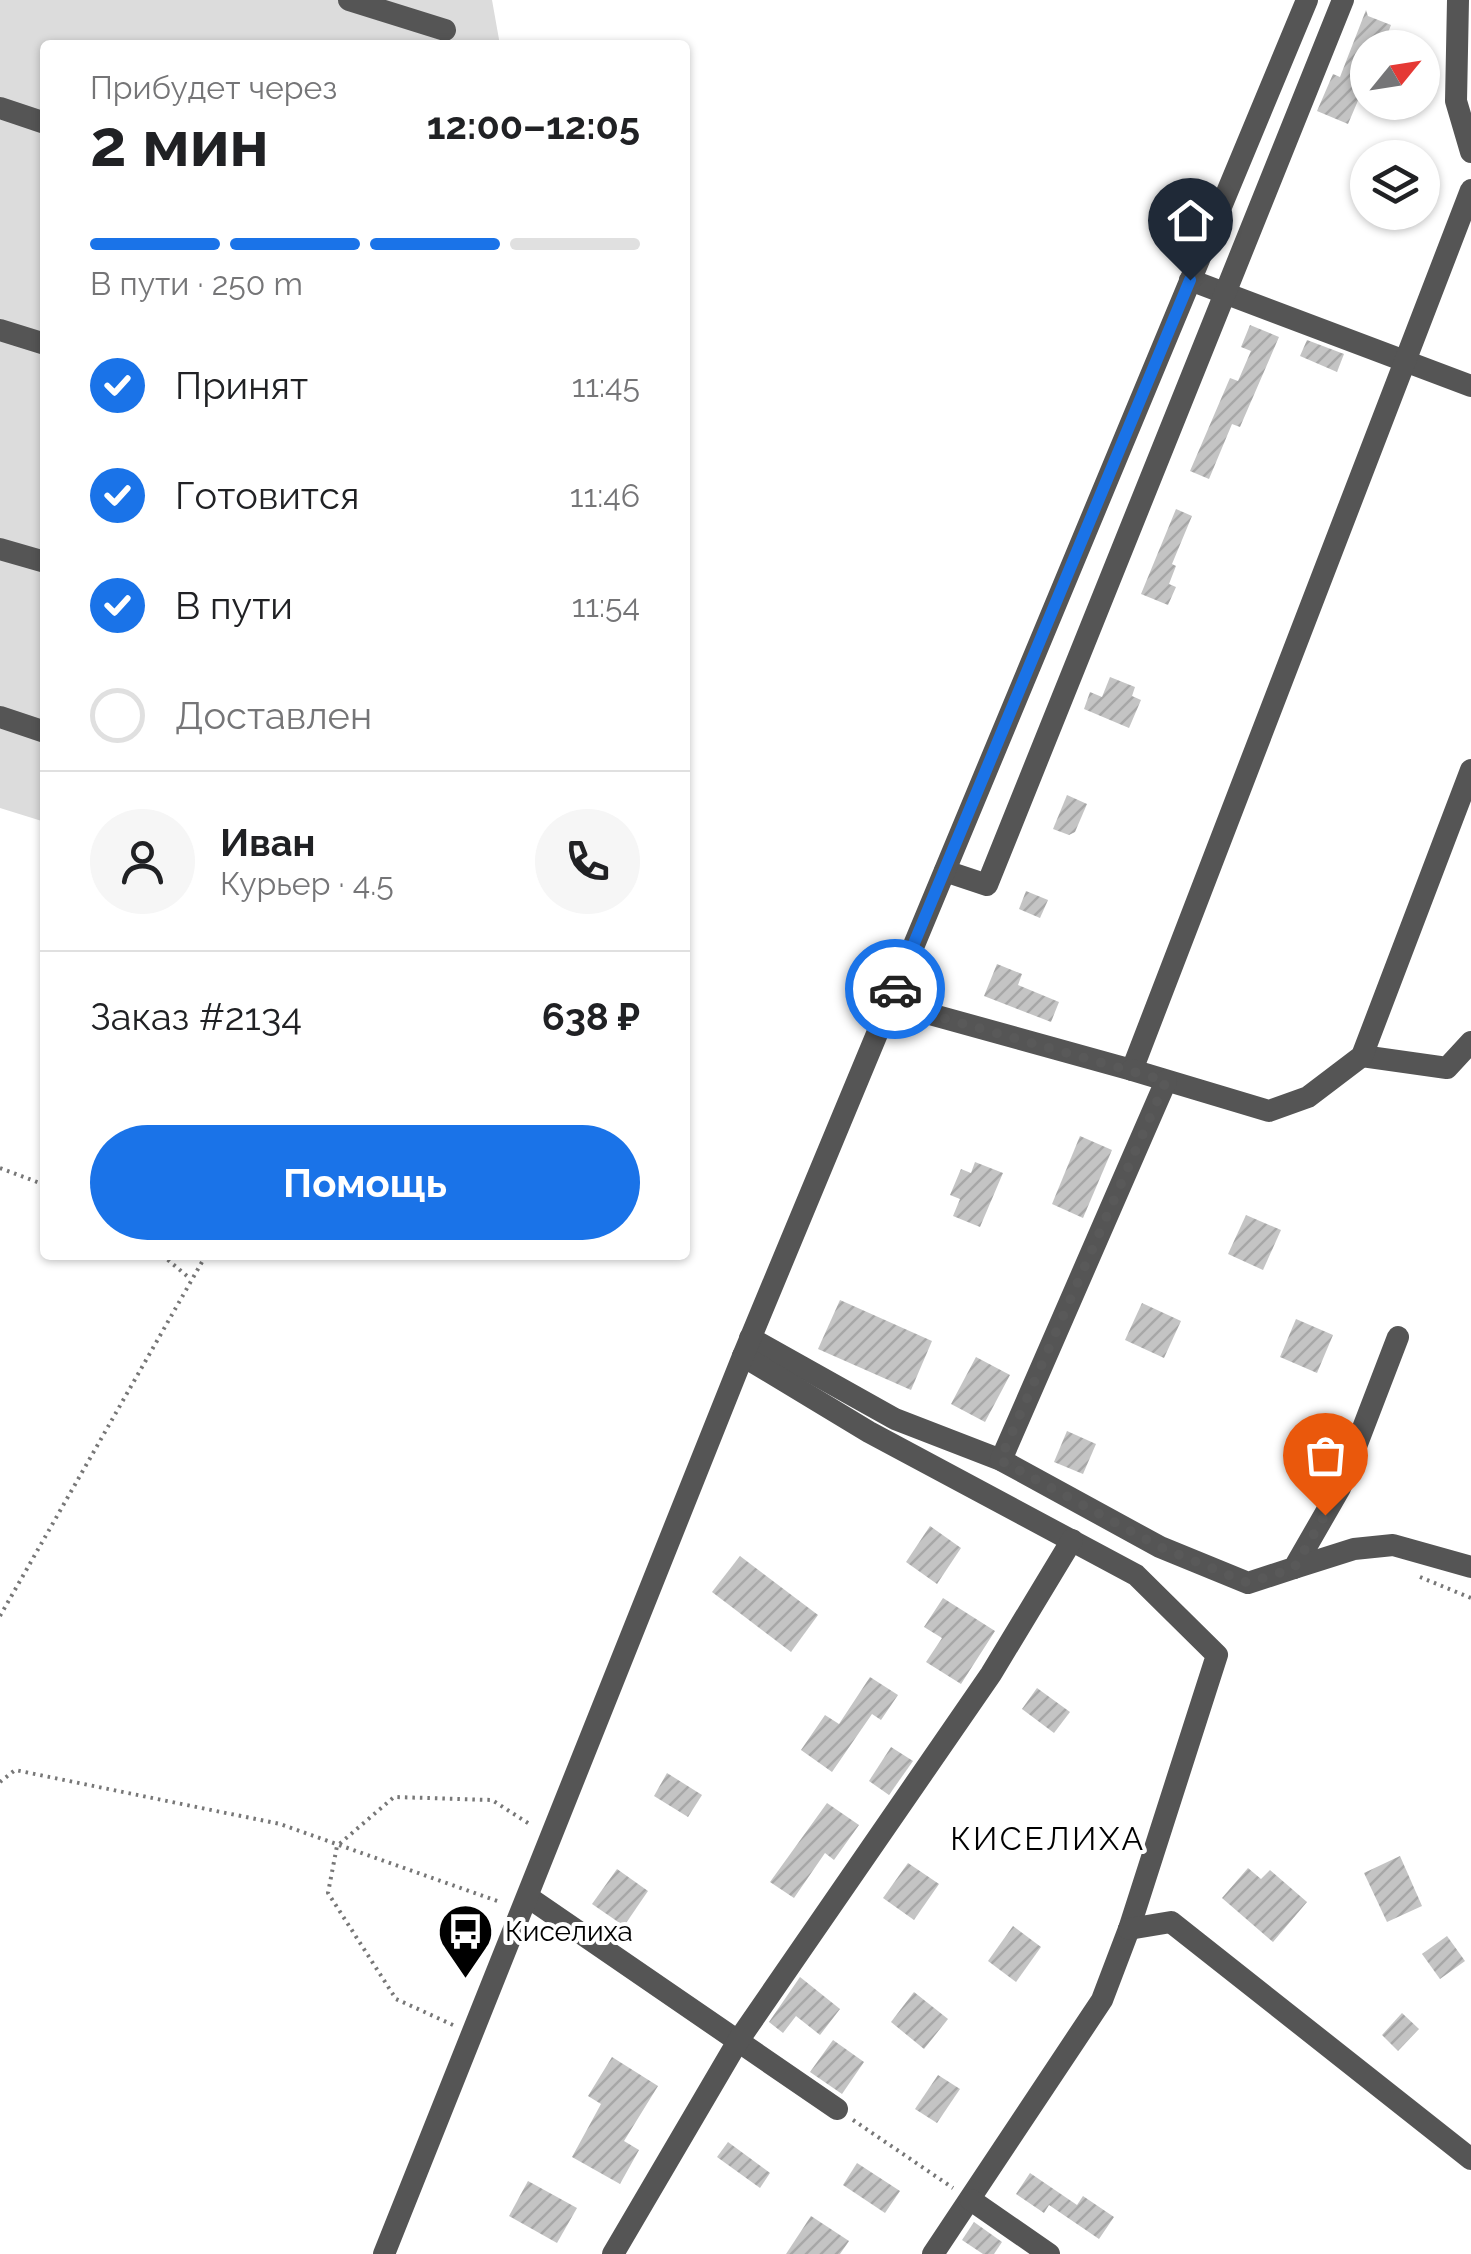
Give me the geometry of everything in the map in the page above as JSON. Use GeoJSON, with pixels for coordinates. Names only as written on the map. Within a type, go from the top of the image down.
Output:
{"type":"FeatureCollection","features":[{"type":"Feature","properties":{"kind":"street"},"geometry":{"type":"LineString","coordinates":[[349,0],[445,30]]}},
{"type":"Feature","properties":{"kind":"street"},"geometry":{"type":"LineString","coordinates":[[384,2254],[747,1347],[1307,0]]}},
{"type":"Feature","properties":{"kind":"street"},"geometry":{"type":"LineString","coordinates":[[945,871],[987,885],[1228,294],[1343,0]]}},
{"type":"Feature","properties":{"kind":"street"},"geometry":{"type":"LineString","coordinates":[[1458,0],[1456,101],[1471,152]]}},
{"type":"Feature","properties":{"kind":"street"},"geometry":{"type":"LineString","coordinates":[[0,108],[40,120]]}},
{"type":"Feature","properties":{"kind":"street"},"geometry":{"type":"LineString","coordinates":[[1132,1070],[1471,190]]}},
{"type":"Feature","properties":{"kind":"street"},"geometry":{"type":"LineString","coordinates":[[1190,280],[1471,386]]}},
{"type":"Feature","properties":{"kind":"street"},"geometry":{"type":"LineString","coordinates":[[0,330],[40,342]]}},
{"type":"Feature","properties":{"kind":"street"},"geometry":{"type":"LineString","coordinates":[[0,549],[40,561]]}},
{"type":"Feature","properties":{"kind":"street"},"geometry":{"type":"LineString","coordinates":[[0,716],[40,730]]}},
{"type":"Feature","properties":{"kind":"street"},"geometry":{"type":"LineString","coordinates":[[890,1003],[1269,1112],[1308,1097],[1362,1056],[1471,770]]}},
{"type":"Feature","properties":{"kind":"street"},"geometry":{"type":"LineString","coordinates":[[1362,1056],[1447,1068],[1471,1042]]}},
{"type":"Feature","properties":{"kind":"street"},"geometry":{"type":"LineString","coordinates":[[1000,1460],[1166,1081]]}},
{"type":"Feature","properties":{"kind":"street"},"geometry":{"type":"LineString","coordinates":[[1294,1568],[1340,1488],[1398,1337]]}},
{"type":"Feature","properties":{"kind":"street"},"geometry":{"type":"LineString","coordinates":[[747,1347],[894,1419],[1000,1460],[1160,1547],[1248,1583],[1354,1549],[1393,1545],[1471,1568]]}},
{"type":"Feature","properties":{"kind":"street"},"geometry":{"type":"LineString","coordinates":[[747,1347],[869,1432],[1136,1575],[1217,1654],[1130,1929],[1102,2000],[934,2254]]}},
{"type":"Feature","properties":{"kind":"street"},"geometry":{"type":"LineString","coordinates":[[613,2254],[738,2040],[992,1674],[1072,1540]]}},
{"type":"Feature","properties":{"kind":"street"},"geometry":{"type":"LineString","coordinates":[[526,1902],[837,2109]]}},
{"type":"Feature","properties":{"kind":"street"},"geometry":{"type":"LineString","coordinates":[[1130,1929],[1171,1922],[1471,2159]]}},
{"type":"Feature","properties":{"kind":"street"},"geometry":{"type":"LineString","coordinates":[[971,2200],[1049,2254]]}},
{"type":"Feature","properties":{"kind":"path"},"geometry":{"type":"LineString","coordinates":[[0,1168],[40,1183]]}},
{"type":"Feature","properties":{"kind":"path"},"geometry":{"type":"LineString","coordinates":[[168,1260],[188,1278]]}},
{"type":"Feature","properties":{"kind":"path"},"geometry":{"type":"LineString","coordinates":[[0,1616],[188,1278],[202,1260]]}},
{"type":"Feature","properties":{"kind":"path"},"geometry":{"type":"LineString","coordinates":[[0,1782],[14,1770],[280,1824],[474,1896],[526,1902]]}},
{"type":"Feature","properties":{"kind":"path"},"geometry":{"type":"LineString","coordinates":[[473,2035],[396,1999],[328,1893],[337,1846],[394,1797],[492,1800],[552,1838]]}},
{"type":"Feature","properties":{"kind":"path"},"geometry":{"type":"LineString","coordinates":[[837,2109],[971,2200]]}},
{"type":"Feature","properties":{"kind":"shaded area"},"geometry":{"type":"Polygon","coordinates":[[[0,0],[492,0],[499,40],[40,40],[40,820],[0,808],[0,0]]]}},
{"type":"Feature","properties":{"kind":"building"},"geometry":{"type":"Polygon","coordinates":[[[1366,10],[1368,16],[1391,25],[1389,30],[1358,30],[1366,10]]]}},
{"type":"Feature","properties":{"kind":"building"},"geometry":{"type":"Polygon","coordinates":[[[1350,51],[1348,124],[1317,111],[1333,74],[1340,77],[1350,51]]]}},
{"type":"Feature","properties":{"kind":"building"},"geometry":{"type":"Polygon","coordinates":[[[1250,325],[1279,337],[1240,427],[1232,424],[1209,479],[1190,471],[1230,378],[1238,381],[1251,351],[1241,347],[1250,325]]]}},
{"type":"Feature","properties":{"kind":"building"},"geometry":{"type":"Polygon","coordinates":[[[1307,340],[1344,354],[1337,372],[1300,356],[1307,340]]]}},
{"type":"Feature","properties":{"kind":"building"},"geometry":{"type":"Polygon","coordinates":[[[1176,509],[1192,516],[1172,564],[1176,566],[1169,584],[1176,587],[1168,605],[1141,594],[1176,509]]]}},
{"type":"Feature","properties":{"kind":"building"},"geometry":{"type":"Polygon","coordinates":[[[1110,677],[1135,687],[1132,696],[1141,700],[1129,728],[1084,709],[1090,692],[1102,697],[1110,677]]]}},
{"type":"Feature","properties":{"kind":"building"},"geometry":{"type":"Polygon","coordinates":[[[1067,795],[1087,804],[1075,832],[1069,835],[1053,829],[1067,795]]]}},
{"type":"Feature","properties":{"kind":"building"},"geometry":{"type":"Polygon","coordinates":[[[1026,891],[1048,900],[1040,918],[1019,909],[1026,891]]]}},
{"type":"Feature","properties":{"kind":"building"},"geometry":{"type":"Polygon","coordinates":[[[997,964],[1022,974],[1018,985],[1059,1002],[1051,1022],[984,996],[997,964]]]}},
{"type":"Feature","properties":{"kind":"building"},"geometry":{"type":"Polygon","coordinates":[[[1080,1136],[1112,1150],[1083,1218],[1052,1204],[1080,1136]]]}},
{"type":"Feature","properties":{"kind":"building"},"geometry":{"type":"Polygon","coordinates":[[[975,1162],[1003,1173],[980,1227],[953,1216],[960,1199],[950,1195],[961,1169],[971,1173],[975,1162]]]}},
{"type":"Feature","properties":{"kind":"building"},"geometry":{"type":"Polygon","coordinates":[[[1246,1215],[1281,1230],[1263,1270],[1228,1254],[1246,1215]]]}},
{"type":"Feature","properties":{"kind":"building"},"geometry":{"type":"Polygon","coordinates":[[[840,1300],[932,1341],[911,1390],[818,1349],[840,1300]]]}},
{"type":"Feature","properties":{"kind":"building"},"geometry":{"type":"Polygon","coordinates":[[[1142,1303],[1181,1321],[1164,1358],[1125,1340],[1142,1303]]]}},
{"type":"Feature","properties":{"kind":"building"},"geometry":{"type":"Polygon","coordinates":[[[1296,1319],[1333,1335],[1317,1373],[1280,1357],[1296,1319]]]}},
{"type":"Feature","properties":{"kind":"building"},"geometry":{"type":"Polygon","coordinates":[[[976,1357],[1010,1375],[985,1422],[951,1404],[976,1357]]]}},
{"type":"Feature","properties":{"kind":"building"},"geometry":{"type":"Polygon","coordinates":[[[1067,1431],[1096,1444],[1083,1474],[1054,1462],[1067,1431]]]}},
{"type":"Feature","properties":{"kind":"building"},"geometry":{"type":"Polygon","coordinates":[[[930,1526],[961,1548],[937,1584],[906,1562],[930,1526]]]}},
{"type":"Feature","properties":{"kind":"building"},"geometry":{"type":"Polygon","coordinates":[[[740,1556],[818,1615],[791,1652],[712,1592],[740,1556]]]}},
{"type":"Feature","properties":{"kind":"building"},"geometry":{"type":"Polygon","coordinates":[[[943,1598],[995,1631],[961,1684],[926,1662],[942,1638],[924,1627],[943,1598]]]}},
{"type":"Feature","properties":{"kind":"building"},"geometry":{"type":"Polygon","coordinates":[[[870,1677],[898,1695],[881,1720],[872,1714],[832,1772],[801,1750],[825,1715],[839,1724],[870,1677]]]}},
{"type":"Feature","properties":{"kind":"building"},"geometry":{"type":"Polygon","coordinates":[[[1037,1688],[1070,1712],[1054,1733],[1022,1709],[1037,1688]]]}},
{"type":"Feature","properties":{"kind":"building"},"geometry":{"type":"Polygon","coordinates":[[[891,1747],[913,1761],[889,1795],[869,1781],[891,1747]]]}},
{"type":"Feature","properties":{"kind":"building"},"geometry":{"type":"Polygon","coordinates":[[[667,1773],[702,1795],[688,1817],[654,1796],[667,1773]]]}},
{"type":"Feature","properties":{"kind":"building"},"geometry":{"type":"Polygon","coordinates":[[[827,1803],[859,1825],[834,1860],[825,1853],[794,1898],[770,1882],[827,1803]]]}},
{"type":"Feature","properties":{"kind":"building"},"geometry":{"type":"Polygon","coordinates":[[[1400,1856],[1422,1906],[1387,1922],[1364,1873],[1400,1856]]]}},
{"type":"Feature","properties":{"kind":"building"},"geometry":{"type":"Polygon","coordinates":[[[908,1863],[939,1884],[914,1920],[883,1898],[908,1863]]]}},
{"type":"Feature","properties":{"kind":"building"},"geometry":{"type":"Polygon","coordinates":[[[1248,1868],[1261,1879],[1270,1870],[1307,1902],[1273,1942],[1222,1898],[1248,1868]]]}},
{"type":"Feature","properties":{"kind":"building"},"geometry":{"type":"Polygon","coordinates":[[[617,1869],[648,1891],[624,1926],[592,1904],[617,1869]]]}},
{"type":"Feature","properties":{"kind":"building"},"geometry":{"type":"Polygon","coordinates":[[[1013,1926],[1041,1947],[1016,1982],[988,1961],[1013,1926]]]}},
{"type":"Feature","properties":{"kind":"building"},"geometry":{"type":"Polygon","coordinates":[[[1447,1936],[1465,1961],[1440,1979],[1422,1954],[1447,1936]]]}},
{"type":"Feature","properties":{"kind":"building"},"geometry":{"type":"Polygon","coordinates":[[[800,1977],[840,2009],[820,2035],[796,2016],[783,2033],[769,2022],[800,1977]]]}},
{"type":"Feature","properties":{"kind":"building"},"geometry":{"type":"Polygon","coordinates":[[[914,1992],[948,2019],[924,2049],[891,2022],[914,1992]]]}},
{"type":"Feature","properties":{"kind":"building"},"geometry":{"type":"Polygon","coordinates":[[[1402,2013],[1419,2029],[1398,2051],[1382,2035],[1402,2013]]]}},
{"type":"Feature","properties":{"kind":"building"},"geometry":{"type":"Polygon","coordinates":[[[833,2040],[864,2062],[842,2094],[810,2072],[833,2040]]]}},
{"type":"Feature","properties":{"kind":"building"},"geometry":{"type":"Polygon","coordinates":[[[612,2057],[658,2086],[624,2141],[639,2150],[620,2184],[572,2157],[601,2104],[588,2096],[612,2057]]]}},
{"type":"Feature","properties":{"kind":"building"},"geometry":{"type":"Polygon","coordinates":[[[938,2075],[960,2089],[937,2123],[915,2109],[938,2075]]]}},
{"type":"Feature","properties":{"kind":"building"},"geometry":{"type":"Polygon","coordinates":[[[728,2142],[770,2173],[760,2188],[717,2157],[728,2142]]]}},
{"type":"Feature","properties":{"kind":"building"},"geometry":{"type":"Polygon","coordinates":[[[857,2163],[900,2191],[885,2213],[843,2185],[857,2163]]]}},
{"type":"Feature","properties":{"kind":"building"},"geometry":{"type":"Polygon","coordinates":[[[1030,2173],[1077,2205],[1083,2196],[1114,2217],[1099,2239],[1049,2205],[1044,2213],[1016,2194],[1030,2173]]]}},
{"type":"Feature","properties":{"kind":"building"},"geometry":{"type":"Polygon","coordinates":[[[528,2181],[577,2208],[557,2243],[509,2216],[528,2181]]]}},
{"type":"Feature","properties":{"kind":"building"},"geometry":{"type":"Polygon","coordinates":[[[811,2216],[849,2241],[840,2254],[786,2254],[811,2216]]]}},
{"type":"Feature","properties":{"kind":"building"},"geometry":{"type":"Polygon","coordinates":[[[974,2222],[1002,2242],[994,2254],[983,2254],[962,2240],[974,2222]]]}},
{"type":"Feature","properties":{"kind":"way so far"},"geometry":{"type":"LineString","coordinates":[[895,989],[890,1003],[1166,1081],[1110,1217],[1000,1460],[1160,1547],[1248,1583],[1294,1568],[1325,1515]]}},
{"type":"Feature","properties":{"kind":"place","name":"Киселиха"},"geometry":{"type":"Point","coordinates":[466,1980]}},
{"type":"Feature","properties":{"kind":"district","name":"КИСЕЛИХА"},"geometry":{"type":"Point","coordinates":[1048,1838]}},
{"type":"Feature","properties":{"kind":"route"},"geometry":{"type":"LineString","coordinates":[[895,989],[1190,280]]}}]}
